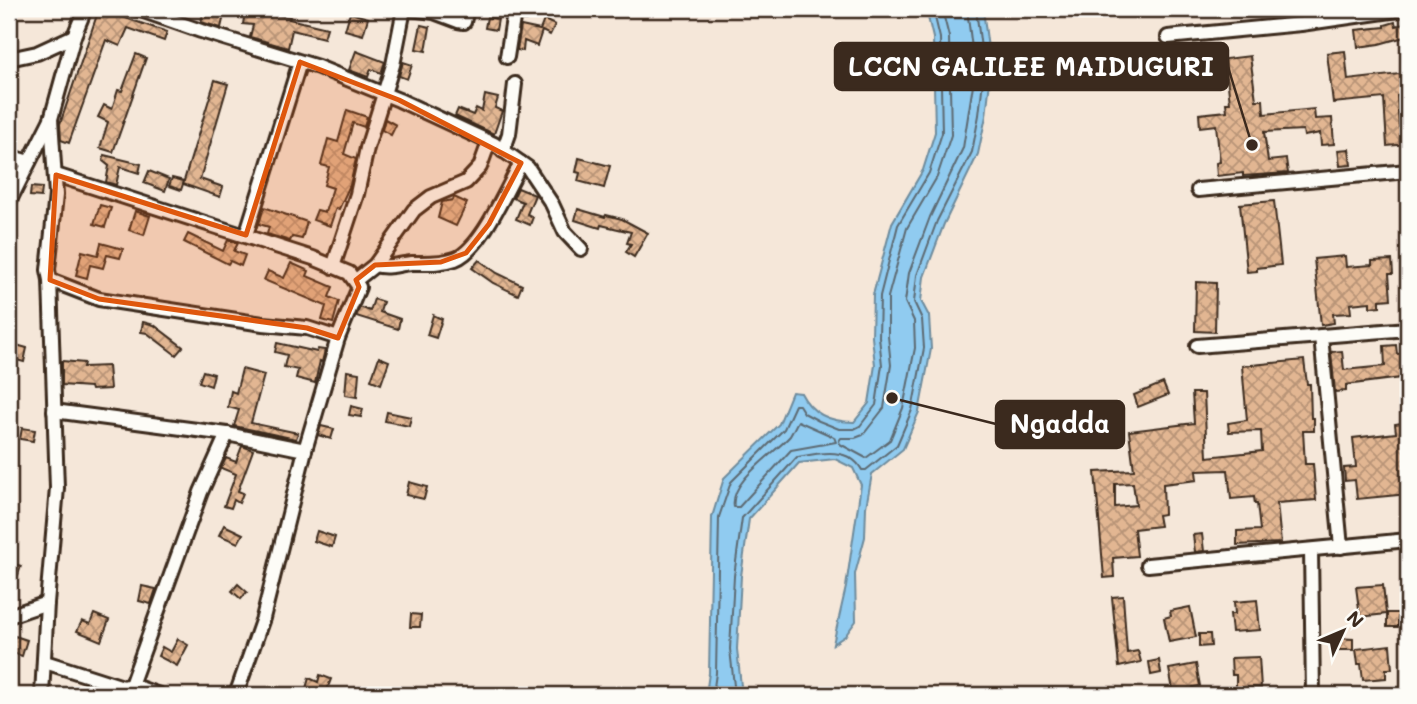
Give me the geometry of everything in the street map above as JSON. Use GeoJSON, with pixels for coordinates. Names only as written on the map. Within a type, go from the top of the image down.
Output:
{"type":"FeatureCollection","features":[{"type":"Feature","properties":{"kind":"street"},"geometry":{"type":"LineString","coordinates":[[9,202],[51,119],[74,37],[85,9]]}},
{"type":"Feature","properties":{"kind":"street"},"geometry":{"type":"LineString","coordinates":[[138,9],[161,13],[318,67],[385,94],[489,142],[528,169],[552,204],[565,232],[581,250]]}},
{"type":"Feature","properties":{"kind":"street"},"geometry":{"type":"LineString","coordinates":[[333,267],[357,194],[393,65],[404,9]]}},
{"type":"Feature","properties":{"kind":"street"},"geometry":{"type":"LineString","coordinates":[[410,9],[434,12],[464,22],[467,9]]}},
{"type":"Feature","properties":{"kind":"street"},"geometry":{"type":"LineString","coordinates":[[507,58],[509,10],[524,13],[531,9]]}},
{"type":"Feature","properties":{"kind":"street"},"geometry":{"type":"LineString","coordinates":[[1168,37],[1301,24],[1405,9]]}},
{"type":"Feature","properties":{"kind":"street"},"geometry":{"type":"LineString","coordinates":[[9,59],[37,53],[74,37]]}},
{"type":"Feature","properties":{"kind":"street"},"geometry":{"type":"LineString","coordinates":[[246,235],[300,62]]}},
{"type":"Feature","properties":{"kind":"street"},"geometry":{"type":"LineString","coordinates":[[503,151],[509,134],[515,84]]}},
{"type":"Feature","properties":{"kind":"street"},"geometry":{"type":"LineString","coordinates":[[42,695],[57,488],[48,270],[57,175],[51,119]]}},
{"type":"Feature","properties":{"kind":"street"},"geometry":{"type":"LineString","coordinates":[[356,280],[375,265],[414,210],[431,197],[466,182],[480,167],[489,142]]}},
{"type":"Feature","properties":{"kind":"street"},"geometry":{"type":"LineString","coordinates":[[9,156],[29,162]]}},
{"type":"Feature","properties":{"kind":"street"},"geometry":{"type":"LineString","coordinates":[[375,265],[385,268],[407,263],[441,262],[456,259],[466,253],[489,224],[521,163]]}},
{"type":"Feature","properties":{"kind":"street"},"geometry":{"type":"LineString","coordinates":[[1198,190],[1408,171]]}},
{"type":"Feature","properties":{"kind":"street"},"geometry":{"type":"LineString","coordinates":[[57,175],[246,235],[333,267],[349,273],[359,288],[338,338],[305,450],[263,618],[236,695]]}},
{"type":"Feature","properties":{"kind":"street"},"geometry":{"type":"LineString","coordinates":[[50,280],[99,299],[263,324],[307,328],[338,338]]}},
{"type":"Feature","properties":{"kind":"street"},"geometry":{"type":"LineString","coordinates":[[1197,346],[1408,329]]}},
{"type":"Feature","properties":{"kind":"street"},"geometry":{"type":"LineString","coordinates":[[1321,336],[1341,547]]}},
{"type":"Feature","properties":{"kind":"street"},"geometry":{"type":"LineString","coordinates":[[54,411],[227,434],[305,450]]}},
{"type":"Feature","properties":{"kind":"street"},"geometry":{"type":"LineString","coordinates":[[131,685],[201,492],[227,434]]}},
{"type":"Feature","properties":{"kind":"street"},"geometry":{"type":"LineString","coordinates":[[1148,565],[1408,540]]}},
{"type":"Feature","properties":{"kind":"street"},"geometry":{"type":"LineString","coordinates":[[1311,550],[1313,695]]}},
{"type":"Feature","properties":{"kind":"street"},"geometry":{"type":"LineString","coordinates":[[9,616],[47,603]]}},
{"type":"Feature","properties":{"kind":"street"},"geometry":{"type":"LineString","coordinates":[[45,662],[123,687],[131,685],[159,695]]}},
{"type":"Feature","properties":{"kind":"highlighted area"},"geometry":{"type":"Polygon","coordinates":[[[300,62],[399,100],[521,163],[489,224],[466,253],[441,262],[375,265],[356,280],[359,287],[338,338],[307,328],[99,299],[50,280],[56,175],[246,235],[300,62]]]}},
{"type":"Feature","properties":{"kind":"water"},"geometry":{"type":"Polygon","coordinates":[[[926,9],[983,9],[991,72],[986,116],[978,154],[944,224],[924,277],[921,301],[929,316],[931,349],[919,412],[903,449],[872,474],[866,507],[865,537],[855,574],[856,621],[845,636],[833,644],[846,587],[861,485],[853,468],[835,459],[799,463],[749,519],[741,576],[737,649],[742,695],[706,695],[709,673],[712,517],[724,478],[779,424],[792,392],[801,393],[817,412],[838,421],[854,422],[869,403],[875,365],[872,337],[873,295],[892,223],[923,170],[935,132],[933,38],[926,9]]]}},
{"type":"Feature","properties":{"kind":"building"},"geometry":{"type":"Polygon","coordinates":[[[99,9],[167,32],[164,41],[128,28],[120,46],[106,40],[69,143],[61,140],[60,124],[99,9]]]}},
{"type":"Feature","properties":{"kind":"building"},"geometry":{"type":"Polygon","coordinates":[[[204,9],[219,9],[218,14],[224,15],[221,28],[201,22],[204,9]]]}},
{"type":"Feature","properties":{"kind":"building"},"geometry":{"type":"Polygon","coordinates":[[[245,12],[290,17],[289,19],[327,28],[324,38],[292,30],[288,48],[250,37],[253,25],[243,24],[245,12]]]}},
{"type":"Feature","properties":{"kind":"building"},"geometry":{"type":"Polygon","coordinates":[[[350,13],[368,18],[363,35],[345,30],[350,13]]]}},
{"type":"Feature","properties":{"kind":"building"},"geometry":{"type":"Polygon","coordinates":[[[487,17],[498,19],[496,30],[485,28],[487,17]]]}},
{"type":"Feature","properties":{"kind":"building"},"geometry":{"type":"Polygon","coordinates":[[[544,20],[555,25],[550,35],[542,31],[537,46],[524,41],[523,51],[517,50],[521,26],[540,30],[544,20]]]}},
{"type":"Feature","properties":{"kind":"building"},"geometry":{"type":"Polygon","coordinates":[[[1395,22],[1396,26],[1408,23],[1408,36],[1358,47],[1356,30],[1385,27],[1395,22]]]}},
{"type":"Feature","properties":{"kind":"building"},"geometry":{"type":"Polygon","coordinates":[[[421,25],[430,27],[426,51],[416,49],[421,25]]]}},
{"type":"Feature","properties":{"kind":"building"},"geometry":{"type":"Polygon","coordinates":[[[356,51],[385,62],[381,73],[371,69],[368,77],[349,70],[356,51]]]}},
{"type":"Feature","properties":{"kind":"building"},"geometry":{"type":"Polygon","coordinates":[[[1345,51],[1348,80],[1408,73],[1408,95],[1397,96],[1399,127],[1408,126],[1408,144],[1387,146],[1384,98],[1333,103],[1327,53],[1345,51]]]}},
{"type":"Feature","properties":{"kind":"building"},"geometry":{"type":"Polygon","coordinates":[[[136,54],[146,58],[113,152],[100,148],[108,122],[98,117],[104,105],[112,109],[136,54]]]}},
{"type":"Feature","properties":{"kind":"building"},"geometry":{"type":"Polygon","coordinates":[[[1250,56],[1256,100],[1263,100],[1264,114],[1314,109],[1315,119],[1332,118],[1334,144],[1321,145],[1320,133],[1304,136],[1303,130],[1264,132],[1268,161],[1286,159],[1288,173],[1217,176],[1216,163],[1220,162],[1216,125],[1200,127],[1199,114],[1227,111],[1226,103],[1230,103],[1225,59],[1250,56]]]}},
{"type":"Feature","properties":{"kind":"building"},"geometry":{"type":"Polygon","coordinates":[[[403,62],[412,65],[407,79],[399,76],[403,62]]]}},
{"type":"Feature","properties":{"kind":"building"},"geometry":{"type":"Polygon","coordinates":[[[215,80],[228,84],[200,179],[223,187],[220,197],[183,184],[215,80]]]}},
{"type":"Feature","properties":{"kind":"building"},"geometry":{"type":"Polygon","coordinates":[[[485,95],[498,98],[495,108],[502,111],[494,134],[455,116],[458,109],[473,115],[476,108],[482,111],[485,95]]]}},
{"type":"Feature","properties":{"kind":"building"},"geometry":{"type":"Polygon","coordinates":[[[347,110],[367,117],[364,127],[353,123],[344,154],[356,159],[350,185],[339,209],[336,208],[330,226],[313,220],[317,210],[325,212],[333,188],[324,185],[329,167],[321,165],[328,139],[338,142],[347,110]]]}},
{"type":"Feature","properties":{"kind":"building"},"geometry":{"type":"Polygon","coordinates":[[[385,119],[396,125],[391,135],[382,130],[385,119]]]}},
{"type":"Feature","properties":{"kind":"building"},"geometry":{"type":"Polygon","coordinates":[[[1349,149],[1351,165],[1340,166],[1338,150],[1349,149]]]}},
{"type":"Feature","properties":{"kind":"building"},"geometry":{"type":"Polygon","coordinates":[[[104,155],[141,164],[139,173],[120,167],[116,185],[106,182],[109,166],[103,161],[104,155]]]}},
{"type":"Feature","properties":{"kind":"building"},"geometry":{"type":"Polygon","coordinates":[[[579,158],[610,166],[604,188],[578,181],[580,173],[576,172],[579,158]]]}},
{"type":"Feature","properties":{"kind":"building"},"geometry":{"type":"Polygon","coordinates":[[[149,171],[169,179],[165,191],[144,183],[149,171]]]}},
{"type":"Feature","properties":{"kind":"building"},"geometry":{"type":"Polygon","coordinates":[[[172,178],[184,181],[181,190],[169,186],[172,178]]]}},
{"type":"Feature","properties":{"kind":"building"},"geometry":{"type":"Polygon","coordinates":[[[31,187],[42,188],[41,197],[30,196],[31,187]]]}},
{"type":"Feature","properties":{"kind":"building"},"geometry":{"type":"Polygon","coordinates":[[[518,188],[535,195],[527,214],[533,217],[530,225],[516,219],[523,202],[513,198],[518,188]]]}},
{"type":"Feature","properties":{"kind":"building"},"geometry":{"type":"Polygon","coordinates":[[[454,197],[467,203],[456,226],[438,218],[442,202],[453,200],[454,197]]]}},
{"type":"Feature","properties":{"kind":"building"},"geometry":{"type":"Polygon","coordinates":[[[1274,201],[1281,265],[1247,272],[1240,204],[1274,201]]]}},
{"type":"Feature","properties":{"kind":"building"},"geometry":{"type":"Polygon","coordinates":[[[100,205],[111,208],[105,227],[94,224],[100,205]]]}},
{"type":"Feature","properties":{"kind":"building"},"geometry":{"type":"Polygon","coordinates":[[[264,207],[307,222],[302,239],[292,237],[290,241],[267,234],[269,227],[259,224],[264,207]]]}},
{"type":"Feature","properties":{"kind":"building"},"geometry":{"type":"Polygon","coordinates":[[[578,209],[622,219],[648,233],[634,257],[626,252],[631,244],[627,243],[631,232],[601,225],[600,228],[575,220],[578,209]]]}},
{"type":"Feature","properties":{"kind":"building"},"geometry":{"type":"Polygon","coordinates":[[[135,211],[150,216],[144,235],[129,230],[135,211]]]}},
{"type":"Feature","properties":{"kind":"building"},"geometry":{"type":"Polygon","coordinates":[[[188,234],[223,251],[228,240],[238,243],[234,251],[245,255],[241,266],[230,261],[228,264],[184,242],[188,234]]]}},
{"type":"Feature","properties":{"kind":"building"},"geometry":{"type":"Polygon","coordinates":[[[101,243],[123,249],[120,258],[107,255],[103,268],[90,265],[87,278],[76,275],[82,251],[98,255],[101,243]]]}},
{"type":"Feature","properties":{"kind":"building"},"geometry":{"type":"Polygon","coordinates":[[[1345,256],[1346,267],[1392,260],[1393,274],[1389,274],[1391,299],[1380,300],[1380,306],[1370,307],[1370,302],[1350,304],[1351,313],[1333,314],[1334,323],[1321,325],[1314,259],[1345,256]]]}},
{"type":"Feature","properties":{"kind":"building"},"geometry":{"type":"Polygon","coordinates":[[[479,260],[497,273],[522,285],[518,295],[493,283],[472,268],[479,260]]]}},
{"type":"Feature","properties":{"kind":"building"},"geometry":{"type":"Polygon","coordinates":[[[291,263],[309,271],[307,276],[333,287],[329,297],[339,301],[333,323],[322,320],[326,306],[264,280],[268,271],[284,278],[291,263]]]}},
{"type":"Feature","properties":{"kind":"building"},"geometry":{"type":"Polygon","coordinates":[[[1196,282],[1216,283],[1215,332],[1195,331],[1196,282]]]}},
{"type":"Feature","properties":{"kind":"building"},"geometry":{"type":"Polygon","coordinates":[[[374,299],[383,302],[380,312],[400,319],[398,329],[356,316],[360,307],[370,311],[374,299]]]}},
{"type":"Feature","properties":{"kind":"building"},"geometry":{"type":"Polygon","coordinates":[[[433,315],[442,319],[436,338],[427,335],[433,315]]]}},
{"type":"Feature","properties":{"kind":"building"},"geometry":{"type":"Polygon","coordinates":[[[143,322],[154,325],[183,347],[176,355],[147,333],[141,332],[143,322]]]}},
{"type":"Feature","properties":{"kind":"building"},"geometry":{"type":"Polygon","coordinates":[[[9,343],[27,348],[24,362],[9,358],[9,343]]]}},
{"type":"Feature","properties":{"kind":"building"},"geometry":{"type":"Polygon","coordinates":[[[277,343],[317,352],[318,349],[325,350],[315,383],[296,378],[298,370],[284,367],[287,355],[275,352],[277,343]]]}},
{"type":"Feature","properties":{"kind":"building"},"geometry":{"type":"Polygon","coordinates":[[[1396,345],[1397,354],[1408,353],[1408,377],[1346,385],[1346,391],[1335,392],[1331,352],[1342,351],[1344,370],[1385,366],[1384,346],[1396,345]]]}},
{"type":"Feature","properties":{"kind":"building"},"geometry":{"type":"Polygon","coordinates":[[[379,357],[389,361],[381,384],[371,380],[379,357]]]}},
{"type":"Feature","properties":{"kind":"building"},"geometry":{"type":"Polygon","coordinates":[[[1304,360],[1307,384],[1310,384],[1311,418],[1314,418],[1314,431],[1303,431],[1305,464],[1313,464],[1316,500],[1277,503],[1281,543],[1237,545],[1237,531],[1260,530],[1254,497],[1231,499],[1228,470],[1196,471],[1197,480],[1163,484],[1164,514],[1158,515],[1160,526],[1134,529],[1137,556],[1113,558],[1114,577],[1104,578],[1095,472],[1134,470],[1129,431],[1194,423],[1192,393],[1204,393],[1207,457],[1262,451],[1261,431],[1229,432],[1228,423],[1247,420],[1242,366],[1304,360]],[[1133,483],[1115,484],[1115,507],[1136,505],[1133,483]]]}},
{"type":"Feature","properties":{"kind":"building"},"geometry":{"type":"Polygon","coordinates":[[[62,361],[84,363],[83,367],[108,366],[110,389],[91,390],[90,387],[62,385],[62,361]]]}},
{"type":"Feature","properties":{"kind":"building"},"geometry":{"type":"Polygon","coordinates":[[[242,369],[264,375],[251,423],[298,433],[296,439],[234,426],[239,410],[228,407],[231,391],[236,393],[242,369]]]}},
{"type":"Feature","properties":{"kind":"building"},"geometry":{"type":"Polygon","coordinates":[[[203,371],[214,374],[211,386],[199,382],[203,371]]]}},
{"type":"Feature","properties":{"kind":"building"},"geometry":{"type":"Polygon","coordinates":[[[347,371],[359,373],[357,397],[345,395],[347,371]]]}},
{"type":"Feature","properties":{"kind":"building"},"geometry":{"type":"Polygon","coordinates":[[[1163,383],[1168,395],[1138,407],[1134,395],[1163,383]]]}},
{"type":"Feature","properties":{"kind":"building"},"geometry":{"type":"Polygon","coordinates":[[[351,406],[363,409],[361,417],[349,415],[351,406]]]}},
{"type":"Feature","properties":{"kind":"building"},"geometry":{"type":"Polygon","coordinates":[[[387,412],[411,417],[409,426],[385,421],[387,412]]]}},
{"type":"Feature","properties":{"kind":"building"},"geometry":{"type":"Polygon","coordinates":[[[1408,422],[1408,494],[1357,499],[1355,480],[1345,481],[1344,468],[1356,467],[1353,438],[1396,433],[1395,424],[1408,422]]]}},
{"type":"Feature","properties":{"kind":"building"},"geometry":{"type":"Polygon","coordinates":[[[321,426],[334,429],[331,439],[318,435],[321,426]]]}},
{"type":"Feature","properties":{"kind":"building"},"geometry":{"type":"Polygon","coordinates":[[[22,428],[35,430],[33,441],[20,439],[22,428]]]}},
{"type":"Feature","properties":{"kind":"building"},"geometry":{"type":"Polygon","coordinates":[[[242,446],[253,450],[238,491],[243,493],[239,503],[234,500],[231,508],[224,506],[236,474],[221,468],[226,458],[236,462],[242,446]]]}},
{"type":"Feature","properties":{"kind":"building"},"geometry":{"type":"Polygon","coordinates":[[[409,482],[427,487],[424,499],[406,495],[409,482]]]}},
{"type":"Feature","properties":{"kind":"building"},"geometry":{"type":"Polygon","coordinates":[[[224,525],[243,534],[238,543],[219,535],[224,525]]]}},
{"type":"Feature","properties":{"kind":"building"},"geometry":{"type":"Polygon","coordinates":[[[317,531],[335,537],[332,547],[314,541],[317,531]]]}},
{"type":"Feature","properties":{"kind":"building"},"geometry":{"type":"Polygon","coordinates":[[[1202,534],[1204,551],[1195,552],[1193,535],[1202,534]]]}},
{"type":"Feature","properties":{"kind":"building"},"geometry":{"type":"Polygon","coordinates":[[[11,563],[21,566],[18,575],[9,573],[11,563]]]}},
{"type":"Feature","properties":{"kind":"building"},"geometry":{"type":"Polygon","coordinates":[[[238,584],[247,592],[241,599],[232,591],[238,584]]]}},
{"type":"Feature","properties":{"kind":"building"},"geometry":{"type":"Polygon","coordinates":[[[1383,585],[1386,614],[1360,617],[1356,587],[1383,585]]]}},
{"type":"Feature","properties":{"kind":"building"},"geometry":{"type":"Polygon","coordinates":[[[142,586],[156,589],[151,604],[139,601],[142,586]]]}},
{"type":"Feature","properties":{"kind":"building"},"geometry":{"type":"Polygon","coordinates":[[[1123,596],[1127,653],[1138,651],[1141,662],[1119,667],[1112,597],[1123,596]]]}},
{"type":"Feature","properties":{"kind":"building"},"geometry":{"type":"Polygon","coordinates":[[[1257,600],[1260,630],[1232,632],[1230,614],[1235,614],[1234,602],[1257,600]]]}},
{"type":"Feature","properties":{"kind":"building"},"geometry":{"type":"Polygon","coordinates":[[[1190,607],[1196,637],[1169,642],[1164,618],[1171,616],[1170,611],[1190,607]]]}},
{"type":"Feature","properties":{"kind":"building"},"geometry":{"type":"Polygon","coordinates":[[[1387,613],[1398,613],[1398,627],[1387,627],[1387,613]]]}},
{"type":"Feature","properties":{"kind":"building"},"geometry":{"type":"Polygon","coordinates":[[[94,614],[109,620],[101,641],[77,631],[82,621],[90,624],[94,614]]]}},
{"type":"Feature","properties":{"kind":"building"},"geometry":{"type":"Polygon","coordinates":[[[411,614],[421,615],[420,627],[410,627],[411,614]]]}},
{"type":"Feature","properties":{"kind":"building"},"geometry":{"type":"Polygon","coordinates":[[[1199,634],[1210,634],[1211,646],[1199,647],[1199,634]]]}},
{"type":"Feature","properties":{"kind":"building"},"geometry":{"type":"Polygon","coordinates":[[[15,636],[27,640],[22,656],[10,652],[15,636]]]}},
{"type":"Feature","properties":{"kind":"building"},"geometry":{"type":"Polygon","coordinates":[[[1337,638],[1353,639],[1353,650],[1336,650],[1337,638]]]}},
{"type":"Feature","properties":{"kind":"building"},"geometry":{"type":"Polygon","coordinates":[[[178,639],[188,645],[177,666],[158,656],[162,647],[171,652],[178,639]]]}},
{"type":"Feature","properties":{"kind":"building"},"geometry":{"type":"Polygon","coordinates":[[[1390,645],[1392,669],[1386,669],[1386,678],[1363,680],[1356,649],[1390,645]]]}},
{"type":"Feature","properties":{"kind":"building"},"geometry":{"type":"Polygon","coordinates":[[[1259,657],[1261,688],[1236,688],[1236,675],[1232,675],[1231,658],[1259,657]]]}},
{"type":"Feature","properties":{"kind":"building"},"geometry":{"type":"Polygon","coordinates":[[[1159,660],[1161,673],[1151,675],[1149,662],[1159,660]]]}},
{"type":"Feature","properties":{"kind":"building"},"geometry":{"type":"Polygon","coordinates":[[[1196,664],[1200,686],[1193,687],[1194,695],[1174,695],[1169,669],[1196,664]]]}},
{"type":"Feature","properties":{"kind":"building"},"geometry":{"type":"Polygon","coordinates":[[[320,675],[331,679],[325,695],[305,692],[309,678],[318,682],[320,675]]]}},
{"type":"Feature","properties":{"kind":"place","name":"LCCN GALILEE MAIDUGURI"},"geometry":{"type":"Point","coordinates":[1252,145]}},
{"type":"Feature","properties":{"kind":"place","name":"Ngadda"},"geometry":{"type":"Point","coordinates":[892,398]}}]}
